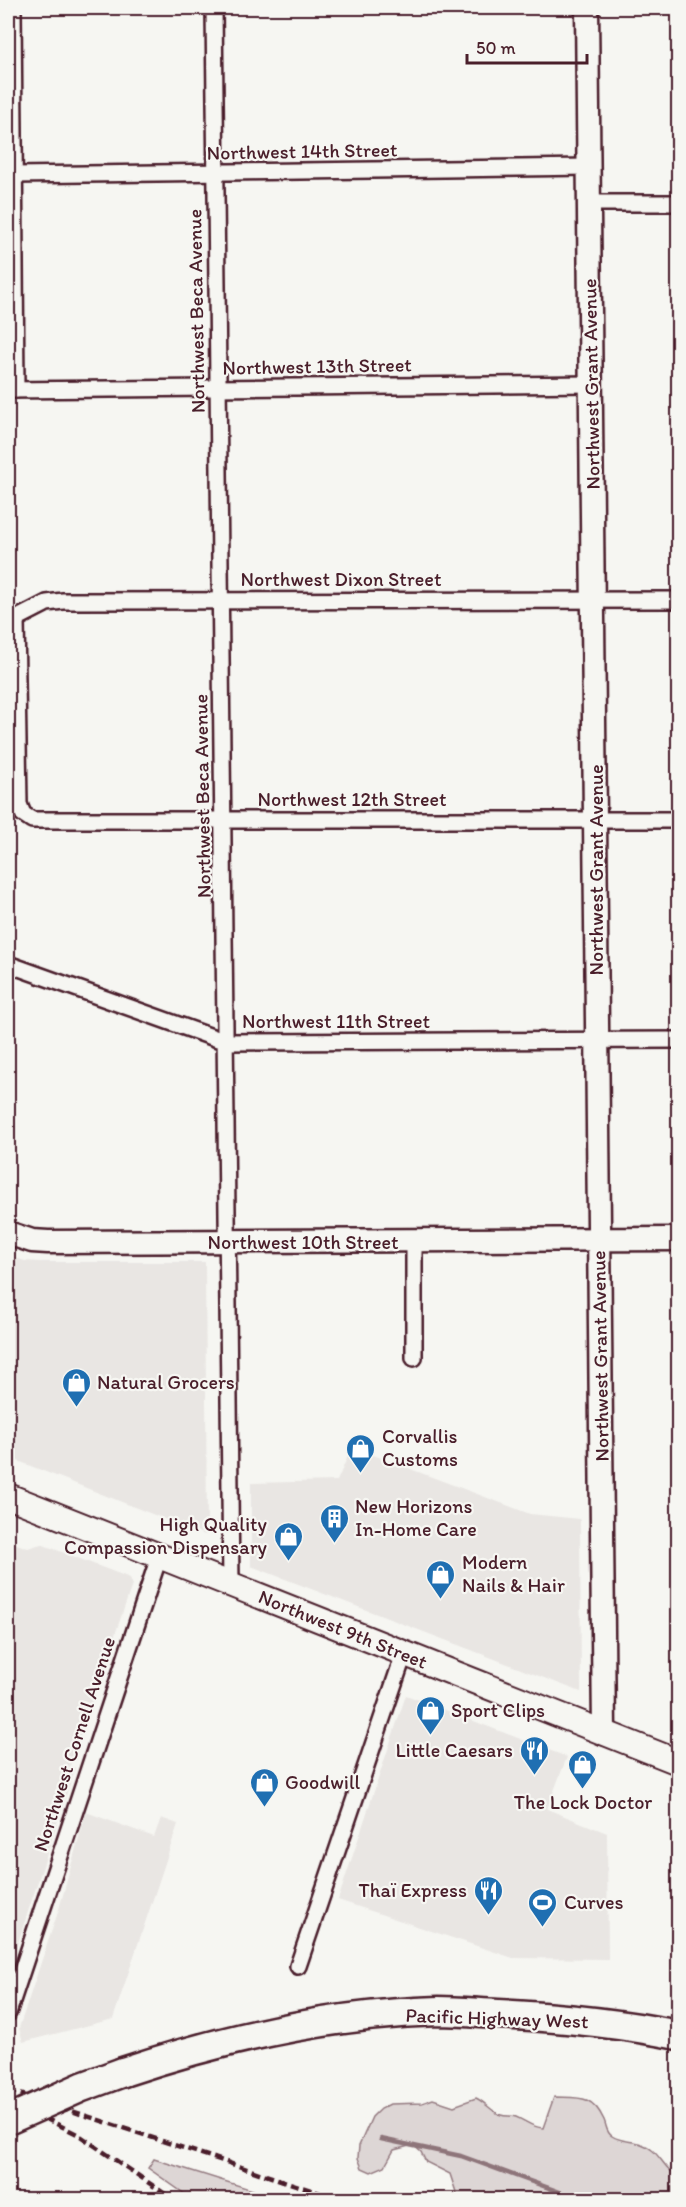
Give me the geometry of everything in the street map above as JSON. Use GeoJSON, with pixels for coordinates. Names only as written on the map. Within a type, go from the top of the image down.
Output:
{"type":"FeatureCollection","features":[{"type":"Feature","properties":{"kind":"highway","name":"Pacific Highway West"},"geometry":{"type":"LineString","coordinates":[[8,2120],[82,2087],[186,2051],[276,2029],[372,2015],[440,2011],[523,2015],[621,2025],[678,2034]]}},
{"type":"Feature","properties":{"kind":"main road","name":"Northwest Grant Avenue"},"geometry":{"type":"LineString","coordinates":[[587,8],[604,1733]]}},
{"type":"Feature","properties":{"kind":"main road","name":"Northwest 10th Street"},"geometry":{"type":"LineString","coordinates":[[8,1233],[32,1241],[48,1242],[678,1239]]}},
{"type":"Feature","properties":{"kind":"main road","name":"Northwest 9th Street"},"geometry":{"type":"LineString","coordinates":[[8,1496],[678,1762]]}},
{"type":"Feature","properties":{"kind":"street"},"geometry":{"type":"LineString","coordinates":[[12,390],[15,174],[13,8]]}},
{"type":"Feature","properties":{"kind":"street","name":"Northwest Beca Avenue"},"geometry":{"type":"LineString","coordinates":[[214,8],[231,1585]]}},
{"type":"Feature","properties":{"kind":"street","name":"Northwest 14th Street"},"geometry":{"type":"LineString","coordinates":[[15,174],[589,167]]}},
{"type":"Feature","properties":{"kind":"street"},"geometry":{"type":"LineString","coordinates":[[589,203],[678,202]]}},
{"type":"Feature","properties":{"kind":"street","name":"Northwest 13th Street"},"geometry":{"type":"LineString","coordinates":[[12,390],[592,384]]}},
{"type":"Feature","properties":{"kind":"street","name":"Northwest Dixon Street"},"geometry":{"type":"LineString","coordinates":[[12,621],[47,603],[63,600],[678,600]]}},
{"type":"Feature","properties":{"kind":"street","name":"Northwest 12th Street"},"geometry":{"type":"LineString","coordinates":[[12,621],[19,807],[26,818],[38,821],[678,820]]}},
{"type":"Feature","properties":{"kind":"street","name":"Northwest 11th Street"},"geometry":{"type":"LineString","coordinates":[[8,964],[226,1042],[678,1040]]}},
{"type":"Feature","properties":{"kind":"street"},"geometry":{"type":"LineString","coordinates":[[414,1241],[414,1358]]}},
{"type":"Feature","properties":{"kind":"street","name":"Northwest Cornell Avenue"},"geometry":{"type":"LineString","coordinates":[[8,2013],[159,1557]]}},
{"type":"Feature","properties":{"kind":"street"},"geometry":{"type":"LineString","coordinates":[[298,1965],[404,1654]]}},
{"type":"Feature","properties":{"kind":"shaded area"},"geometry":{"type":"Polygon","coordinates":[[[8,1256],[25,1261],[41,1262],[205,1262],[207,1529],[205,1535],[8,1457],[8,1256]]]}},
{"type":"Feature","properties":{"kind":"shaded area"},"geometry":{"type":"Polygon","coordinates":[[[352,1447],[530,1514],[580,1519],[581,1692],[251,1566],[251,1483],[337,1481],[352,1447]]]}},
{"type":"Feature","properties":{"kind":"shaded area"},"geometry":{"type":"Polygon","coordinates":[[[8,1541],[28,1548],[41,1544],[130,1578],[132,1585],[70,1766],[75,1768],[8,1973],[8,1541]]]}},
{"type":"Feature","properties":{"kind":"shaded area"},"geometry":{"type":"Polygon","coordinates":[[[406,1695],[567,1757],[547,1809],[607,1833],[608,1959],[513,1958],[338,1900],[406,1695]]]}},
{"type":"Feature","properties":{"kind":"shaded area"},"geometry":{"type":"Polygon","coordinates":[[[86,1812],[154,1837],[161,1818],[178,1824],[113,2019],[23,2042],[19,2028],[59,1909],[86,1812]]]}},
{"type":"Feature","properties":{"kind":"shaded area"},"geometry":{"type":"Polygon","coordinates":[[[554,2097],[584,2099],[595,2106],[612,2136],[642,2144],[652,2150],[670,2171],[678,2175],[678,2199],[463,2199],[458,2198],[450,2174],[426,2162],[421,2152],[413,2145],[394,2150],[385,2166],[371,2172],[362,2168],[358,2158],[359,2146],[372,2117],[380,2109],[390,2104],[422,2103],[433,2099],[454,2106],[476,2098],[498,2114],[516,2117],[543,2128],[554,2097]]]}},
{"type":"Feature","properties":{"kind":"shaded area"},"geometry":{"type":"Polygon","coordinates":[[[154,2159],[281,2199],[192,2199],[148,2168],[154,2159]]]}},
{"type":"Feature","properties":{"kind":"waterway"},"geometry":{"type":"LineString","coordinates":[[381,2139],[461,2156],[582,2200]]}},
{"type":"Feature","properties":{"kind":"railway"},"geometry":{"type":"LineString","coordinates":[[8,2090],[341,2200]]}},
{"type":"Feature","properties":{"kind":"railway"},"geometry":{"type":"LineString","coordinates":[[8,2100],[79,2135],[174,2200]]}},
{"type":"Feature","properties":{"kind":"place","name":"Natural Grocers"},"geometry":{"type":"Point","coordinates":[76,1408]}},
{"type":"Feature","properties":{"kind":"place","name":"Corvallis Customs"},"geometry":{"type":"Point","coordinates":[361,1474]}},
{"type":"Feature","properties":{"kind":"place","name":"New Horizons In-Home Care"},"geometry":{"type":"Point","coordinates":[334,1544]}},
{"type":"Feature","properties":{"kind":"place","name":"High Quality Compassion Dispensary"},"geometry":{"type":"Point","coordinates":[288,1562]}},
{"type":"Feature","properties":{"kind":"place","name":"Modern Nails & Hair"},"geometry":{"type":"Point","coordinates":[441,1600]}},
{"type":"Feature","properties":{"kind":"place","name":"Sport Clips"},"geometry":{"type":"Point","coordinates":[430,1736]}},
{"type":"Feature","properties":{"kind":"place","name":"Little Caesars"},"geometry":{"type":"Point","coordinates":[534,1776]}},
{"type":"Feature","properties":{"kind":"place","name":"The Lock Doctor"},"geometry":{"type":"Point","coordinates":[583,1790]}},
{"type":"Feature","properties":{"kind":"place","name":"Goodwill"},"geometry":{"type":"Point","coordinates":[264,1808]}},
{"type":"Feature","properties":{"kind":"place","name":"Thaï Express"},"geometry":{"type":"Point","coordinates":[488,1916]}},
{"type":"Feature","properties":{"kind":"place","name":"Curves"},"geometry":{"type":"Point","coordinates":[543,1928]}}]}
